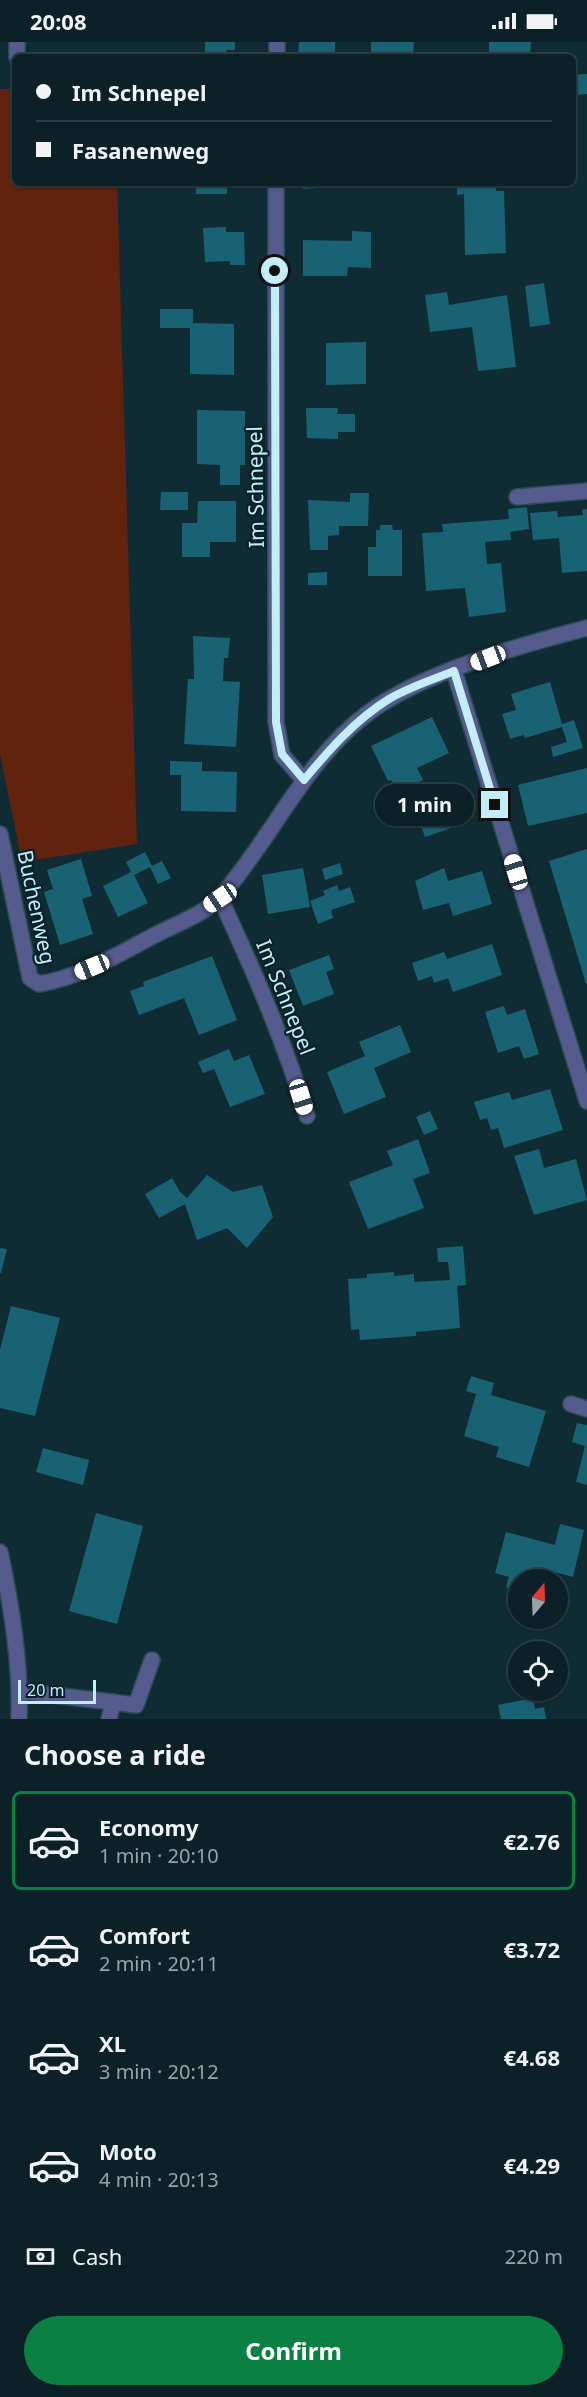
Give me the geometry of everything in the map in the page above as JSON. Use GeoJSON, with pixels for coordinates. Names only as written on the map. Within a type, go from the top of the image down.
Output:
{"type":"FeatureCollection","features":[{"type":"Feature","properties":{"kind":"street","name":"Im Schnepel"},"geometry":{"type":"LineString","coordinates":[[276,186],[276,722],[282,754],[304,780]]}},
{"type":"Feature","properties":{"kind":"street"},"geometry":{"type":"LineString","coordinates":[[517,496],[587,491]]}},
{"type":"Feature","properties":{"kind":"street"},"geometry":{"type":"LineString","coordinates":[[220,898],[304,780],[345,734],[367,714],[390,698],[523,644],[587,628]]}},
{"type":"Feature","properties":{"kind":"street"},"geometry":{"type":"LineString","coordinates":[[454,671],[587,1101]]}},
{"type":"Feature","properties":{"kind":"street","name":"Buchenweg"},"geometry":{"type":"LineString","coordinates":[[0,834],[30,978],[39,984],[58,981],[104,963],[192,916],[220,898]]}},
{"type":"Feature","properties":{"kind":"street","name":"Im Schnepel"},"geometry":{"type":"LineString","coordinates":[[220,898],[267,999],[290,1059],[307,1116]]}},
{"type":"Feature","properties":{"kind":"street"},"geometry":{"type":"LineString","coordinates":[[570,1404],[587,1409]]}},
{"type":"Feature","properties":{"kind":"street"},"geometry":{"type":"LineString","coordinates":[[0,1552],[15,1631],[20,1691],[19,1719]]}},
{"type":"Feature","properties":{"kind":"street"},"geometry":{"type":"LineString","coordinates":[[20,1691],[136,1705],[152,1660]]}},
{"type":"Feature","properties":{"kind":"street"},"geometry":{"type":"LineString","coordinates":[[108,1719],[112,1702]]}},
{"type":"Feature","properties":{"kind":"shaded area"},"geometry":{"type":"Polygon","coordinates":[[[0,89],[12,89],[12,186],[117,186],[137,844],[22,862],[0,754],[0,89]]]}},
{"type":"Feature","properties":{"kind":"building"},"geometry":{"type":"Polygon","coordinates":[[[205,42],[235,42],[235,50],[226,50],[228,54],[170,54],[170,53],[205,53],[205,42]]]}},
{"type":"Feature","properties":{"kind":"building"},"geometry":{"type":"Polygon","coordinates":[[[299,42],[335,42],[335,54],[298,54],[299,42]]]}},
{"type":"Feature","properties":{"kind":"building"},"geometry":{"type":"Polygon","coordinates":[[[371,42],[414,42],[413,54],[371,54],[371,42]]]}},
{"type":"Feature","properties":{"kind":"building"},"geometry":{"type":"Polygon","coordinates":[[[489,42],[531,42],[530,54],[489,54],[489,42]]]}},
{"type":"Feature","properties":{"kind":"building"},"geometry":{"type":"Polygon","coordinates":[[[587,74],[587,94],[576,95],[576,75],[587,74]]]}},
{"type":"Feature","properties":{"kind":"building"},"geometry":{"type":"Polygon","coordinates":[[[196,186],[227,186],[227,194],[196,194],[196,186]]]}},
{"type":"Feature","properties":{"kind":"building"},"geometry":{"type":"Polygon","coordinates":[[[303,186],[338,186],[338,187],[303,189],[303,186]]]}},
{"type":"Feature","properties":{"kind":"building"},"geometry":{"type":"Polygon","coordinates":[[[457,186],[496,186],[496,191],[504,191],[506,253],[465,255],[464,194],[457,195],[457,186]]]}},
{"type":"Feature","properties":{"kind":"building"},"geometry":{"type":"Polygon","coordinates":[[[226,227],[226,232],[244,232],[245,265],[230,265],[230,261],[205,262],[203,228],[226,227]]]}},
{"type":"Feature","properties":{"kind":"building"},"geometry":{"type":"Polygon","coordinates":[[[352,231],[371,232],[371,268],[348,267],[347,276],[303,276],[303,240],[352,241],[352,231]]]}},
{"type":"Feature","properties":{"kind":"building"},"geometry":{"type":"Polygon","coordinates":[[[544,283],[550,324],[530,327],[525,286],[544,283]]]}},
{"type":"Feature","properties":{"kind":"building"},"geometry":{"type":"Polygon","coordinates":[[[447,292],[449,305],[507,295],[516,367],[478,371],[472,327],[430,332],[425,295],[447,292]]]}},
{"type":"Feature","properties":{"kind":"building"},"geometry":{"type":"Polygon","coordinates":[[[160,309],[193,309],[193,323],[234,324],[234,375],[190,374],[190,328],[160,328],[160,309]]]}},
{"type":"Feature","properties":{"kind":"building"},"geometry":{"type":"Polygon","coordinates":[[[366,342],[366,384],[326,385],[326,343],[366,342]]]}},
{"type":"Feature","properties":{"kind":"building"},"geometry":{"type":"Polygon","coordinates":[[[306,408],[338,408],[337,414],[355,414],[355,432],[338,432],[338,439],[307,438],[306,408]]]}},
{"type":"Feature","properties":{"kind":"building"},"geometry":{"type":"Polygon","coordinates":[[[197,410],[245,411],[245,465],[240,465],[240,485],[220,485],[220,465],[197,464],[197,410]]]}},
{"type":"Feature","properties":{"kind":"building"},"geometry":{"type":"Polygon","coordinates":[[[161,492],[188,492],[188,510],[160,510],[161,492]]]}},
{"type":"Feature","properties":{"kind":"building"},"geometry":{"type":"Polygon","coordinates":[[[350,493],[369,493],[368,526],[339,526],[339,535],[328,536],[328,550],[310,550],[308,500],[350,502],[350,493]]]}},
{"type":"Feature","properties":{"kind":"building"},"geometry":{"type":"Polygon","coordinates":[[[198,501],[236,501],[236,542],[210,542],[210,557],[182,557],[182,523],[197,523],[198,501]]]}},
{"type":"Feature","properties":{"kind":"building"},"geometry":{"type":"Polygon","coordinates":[[[527,507],[529,529],[510,532],[511,540],[485,542],[487,564],[501,563],[506,612],[469,617],[465,588],[426,591],[422,533],[443,532],[442,524],[509,519],[508,509],[527,507]]]}},
{"type":"Feature","properties":{"kind":"building"},"geometry":{"type":"Polygon","coordinates":[[[587,509],[587,571],[562,573],[559,538],[533,540],[530,513],[557,511],[558,517],[583,515],[582,510],[587,509]]]}},
{"type":"Feature","properties":{"kind":"building"},"geometry":{"type":"Polygon","coordinates":[[[380,525],[392,525],[393,530],[402,530],[402,576],[368,576],[368,547],[376,547],[376,530],[380,530],[380,525]]]}},
{"type":"Feature","properties":{"kind":"building"},"geometry":{"type":"Polygon","coordinates":[[[327,572],[327,585],[308,585],[308,573],[327,572]]]}},
{"type":"Feature","properties":{"kind":"building"},"geometry":{"type":"Polygon","coordinates":[[[193,636],[230,638],[228,658],[224,658],[223,681],[240,682],[236,747],[184,744],[188,679],[194,679],[193,636]]]}},
{"type":"Feature","properties":{"kind":"building"},"geometry":{"type":"Polygon","coordinates":[[[550,682],[562,724],[574,720],[583,748],[553,757],[551,747],[567,742],[562,727],[525,738],[524,735],[510,739],[502,714],[516,710],[511,694],[550,682]]]}},
{"type":"Feature","properties":{"kind":"building"},"geometry":{"type":"Polygon","coordinates":[[[432,717],[449,753],[417,768],[423,780],[397,792],[391,780],[388,781],[371,746],[432,717]]]}},
{"type":"Feature","properties":{"kind":"building"},"geometry":{"type":"Polygon","coordinates":[[[170,761],[202,762],[202,771],[237,772],[236,812],[181,811],[181,775],[170,775],[170,761]]]}},
{"type":"Feature","properties":{"kind":"building"},"geometry":{"type":"Polygon","coordinates":[[[587,768],[587,813],[528,826],[518,785],[587,768]]]}},
{"type":"Feature","properties":{"kind":"building"},"geometry":{"type":"Polygon","coordinates":[[[457,785],[469,822],[425,837],[412,800],[457,785]]]}},
{"type":"Feature","properties":{"kind":"building"},"geometry":{"type":"Polygon","coordinates":[[[587,849],[587,983],[586,984],[549,861],[587,849]]]}},
{"type":"Feature","properties":{"kind":"building"},"geometry":{"type":"Polygon","coordinates":[[[145,852],[152,866],[162,861],[171,878],[158,884],[150,867],[134,875],[148,903],[118,917],[103,886],[131,872],[126,862],[145,852]]]}},
{"type":"Feature","properties":{"kind":"building"},"geometry":{"type":"Polygon","coordinates":[[[81,859],[92,896],[82,899],[93,934],[60,945],[44,892],[53,889],[47,870],[81,859]]]}},
{"type":"Feature","properties":{"kind":"building"},"geometry":{"type":"Polygon","coordinates":[[[340,863],[343,874],[325,880],[322,869],[340,863]]]}},
{"type":"Feature","properties":{"kind":"building"},"geometry":{"type":"Polygon","coordinates":[[[303,868],[310,907],[268,914],[262,875],[303,868]]]}},
{"type":"Feature","properties":{"kind":"building"},"geometry":{"type":"Polygon","coordinates":[[[444,868],[448,881],[482,871],[492,904],[453,916],[449,903],[423,910],[415,881],[444,868]]]}},
{"type":"Feature","properties":{"kind":"building"},"geometry":{"type":"Polygon","coordinates":[[[337,885],[339,891],[350,887],[355,902],[331,910],[333,918],[318,924],[310,901],[325,895],[323,891],[337,885]]]}},
{"type":"Feature","properties":{"kind":"building"},"geometry":{"type":"Polygon","coordinates":[[[492,944],[502,975],[453,992],[448,978],[434,983],[432,976],[418,981],[412,963],[444,952],[447,959],[492,944]]]}},
{"type":"Feature","properties":{"kind":"building"},"geometry":{"type":"Polygon","coordinates":[[[329,955],[334,969],[326,972],[334,994],[303,1006],[289,970],[329,955]]]}},
{"type":"Feature","properties":{"kind":"building"},"geometry":{"type":"Polygon","coordinates":[[[212,956],[237,1020],[199,1035],[184,998],[139,1015],[130,991],[144,986],[143,982],[212,956]]]}},
{"type":"Feature","properties":{"kind":"building"},"geometry":{"type":"Polygon","coordinates":[[[504,1006],[507,1015],[525,1009],[539,1054],[524,1059],[519,1046],[498,1053],[485,1012],[504,1006]]]}},
{"type":"Feature","properties":{"kind":"building"},"geometry":{"type":"Polygon","coordinates":[[[400,1025],[411,1052],[374,1068],[386,1097],[344,1114],[327,1072],[365,1056],[359,1042],[400,1025]]]}},
{"type":"Feature","properties":{"kind":"building"},"geometry":{"type":"Polygon","coordinates":[[[229,1049],[234,1061],[249,1055],[265,1094],[230,1107],[214,1069],[203,1073],[198,1062],[229,1049]]]}},
{"type":"Feature","properties":{"kind":"building"},"geometry":{"type":"Polygon","coordinates":[[[550,1089],[563,1130],[504,1148],[498,1128],[491,1130],[487,1118],[480,1120],[474,1102],[509,1092],[512,1100],[550,1089]]]}},
{"type":"Feature","properties":{"kind":"building"},"geometry":{"type":"Polygon","coordinates":[[[430,1111],[438,1129],[424,1135],[416,1117],[430,1111]]]}},
{"type":"Feature","properties":{"kind":"building"},"geometry":{"type":"Polygon","coordinates":[[[418,1139],[430,1173],[413,1179],[424,1208],[368,1229],[349,1182],[393,1165],[387,1151],[418,1139]]]}},
{"type":"Feature","properties":{"kind":"building"},"geometry":{"type":"Polygon","coordinates":[[[539,1149],[544,1168],[576,1159],[587,1200],[534,1215],[514,1156],[539,1149]]]}},
{"type":"Feature","properties":{"kind":"building"},"geometry":{"type":"Polygon","coordinates":[[[207,1175],[233,1192],[262,1185],[273,1217],[247,1248],[227,1228],[197,1240],[185,1204],[159,1218],[145,1194],[172,1178],[180,1192],[187,1198],[207,1175]]]}},
{"type":"Feature","properties":{"kind":"building"},"geometry":{"type":"Polygon","coordinates":[[[463,1246],[466,1285],[457,1286],[460,1328],[416,1332],[416,1336],[360,1340],[359,1329],[351,1330],[348,1279],[367,1278],[367,1274],[394,1272],[394,1276],[414,1274],[414,1282],[450,1280],[448,1262],[438,1262],[437,1248],[463,1246]]]}},
{"type":"Feature","properties":{"kind":"building"},"geometry":{"type":"Polygon","coordinates":[[[0,1248],[7,1249],[1,1273],[0,1273],[0,1248]]]}},
{"type":"Feature","properties":{"kind":"building"},"geometry":{"type":"Polygon","coordinates":[[[11,1306],[60,1318],[35,1416],[0,1408],[0,1350],[11,1306]]]}},
{"type":"Feature","properties":{"kind":"building"},"geometry":{"type":"Polygon","coordinates":[[[471,1376],[494,1383],[491,1395],[546,1411],[529,1467],[496,1457],[499,1447],[464,1436],[476,1394],[466,1391],[471,1376]]]}},
{"type":"Feature","properties":{"kind":"building"},"geometry":{"type":"Polygon","coordinates":[[[577,1423],[587,1425],[587,1485],[576,1482],[585,1446],[572,1442],[577,1423]]]}},
{"type":"Feature","properties":{"kind":"building"},"geometry":{"type":"Polygon","coordinates":[[[43,1448],[89,1460],[83,1485],[36,1472],[43,1448]]]}},
{"type":"Feature","properties":{"kind":"building"},"geometry":{"type":"Polygon","coordinates":[[[96,1513],[143,1526],[117,1624],[69,1611],[96,1513]]]}},
{"type":"Feature","properties":{"kind":"building"},"geometry":{"type":"Polygon","coordinates":[[[560,1524],[584,1530],[573,1577],[568,1576],[568,1569],[508,1569],[508,1577],[495,1573],[506,1532],[555,1545],[560,1524]]]}},
{"type":"Feature","properties":{"kind":"building"},"geometry":{"type":"Polygon","coordinates":[[[534,1701],[535,1709],[544,1707],[546,1719],[501,1719],[498,1705],[534,1701]]]}},
{"type":"Feature","properties":{"kind":"route"},"geometry":{"type":"LineString","coordinates":[[275,271],[278,579],[276,722],[282,754],[288,765],[304,780],[345,734],[367,714],[390,698],[454,671],[495,805]]}}]}
